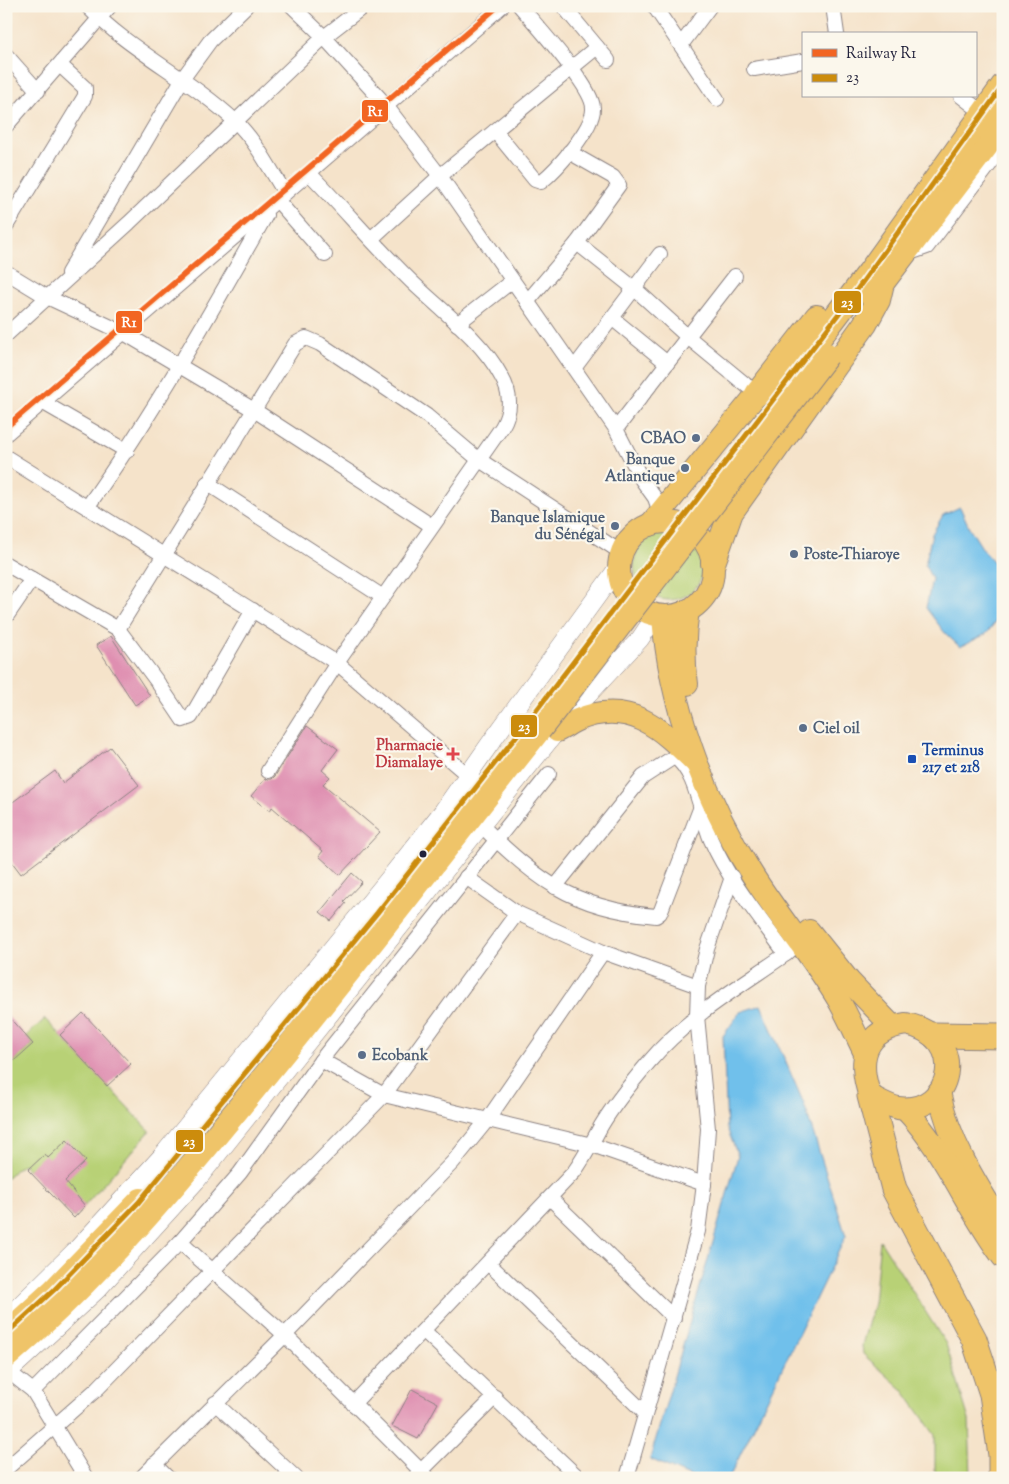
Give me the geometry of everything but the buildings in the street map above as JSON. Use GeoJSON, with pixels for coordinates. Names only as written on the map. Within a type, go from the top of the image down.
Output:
{"type":"FeatureCollection","features":[{"type":"Feature","properties":{"kind":"highway"},"geometry":{"type":"LineString","coordinates":[[757,394],[837,295],[850,283],[876,278],[902,256],[993,119],[1003,86]]}},
{"type":"Feature","properties":{"kind":"highway"},"geometry":{"type":"LineString","coordinates":[[6,1334],[13,1312],[97,1246],[175,1160],[377,913],[484,788],[541,727],[993,119]]}},
{"type":"Feature","properties":{"kind":"highway"},"geometry":{"type":"LineString","coordinates":[[713,563],[731,512],[865,324],[878,300],[876,278]]}},
{"type":"Feature","properties":{"kind":"highway"},"geometry":{"type":"LineString","coordinates":[[7,1368],[36,1331],[89,1278],[185,1173],[351,970],[484,788]]}},
{"type":"Feature","properties":{"kind":"highway"},"geometry":{"type":"LineString","coordinates":[[934,1034],[1003,1036]]}},
{"type":"Feature","properties":{"kind":"highway"},"geometry":{"type":"LineString","coordinates":[[870,1096],[894,1189],[974,1339],[992,1394],[1001,1455],[1002,1478]]}},
{"type":"Feature","properties":{"kind":"main road"},"geometry":{"type":"LineString","coordinates":[[658,519],[683,524],[696,532],[707,544],[713,563],[711,582],[705,595],[688,610],[676,615],[660,615],[644,610],[633,602],[625,592],[620,579],[621,559],[628,541],[638,531],[658,519],[757,394]]}},
{"type":"Feature","properties":{"kind":"main road"},"geometry":{"type":"LineString","coordinates":[[688,610],[685,627],[684,667],[687,687],[712,766],[735,815],[770,877],[795,914],[849,981],[892,1026]]}},
{"type":"Feature","properties":{"kind":"main road"},"geometry":{"type":"LineString","coordinates":[[660,615],[679,705],[696,763],[712,802],[731,840],[793,948],[838,1000],[865,1053]]}},
{"type":"Feature","properties":{"kind":"main road"},"geometry":{"type":"LineString","coordinates":[[541,727],[577,720],[599,713],[638,718],[655,726],[669,736],[696,763]]}},
{"type":"Feature","properties":{"kind":"main road"},"geometry":{"type":"LineString","coordinates":[[906,1024],[921,1027],[934,1034],[942,1044],[947,1062],[945,1081],[938,1092],[924,1104],[905,1109],[887,1105],[870,1096],[862,1067],[865,1053],[875,1036],[892,1026],[906,1024]]}},
{"type":"Feature","properties":{"kind":"main road"},"geometry":{"type":"LineString","coordinates":[[938,1092],[951,1137],[1003,1227]]}},
{"type":"Feature","properties":{"kind":"main road"},"geometry":{"type":"LineString","coordinates":[[905,1109],[928,1136],[977,1220],[1003,1257]]}},
{"type":"Feature","properties":{"kind":"street"},"geometry":{"type":"LineString","coordinates":[[87,6],[100,20],[183,78],[236,122],[259,152],[278,200],[325,255]]}},
{"type":"Feature","properties":{"kind":"street"},"geometry":{"type":"LineString","coordinates":[[6,126],[100,20],[110,6]]}},
{"type":"Feature","properties":{"kind":"street"},"geometry":{"type":"LineString","coordinates":[[61,284],[183,78],[210,41],[246,6]]}},
{"type":"Feature","properties":{"kind":"street"},"geometry":{"type":"LineString","coordinates":[[292,6],[324,37],[386,107],[440,176],[616,429],[658,519]]}},
{"type":"Feature","properties":{"kind":"street"},"geometry":{"type":"LineString","coordinates":[[6,335],[236,122],[324,37],[364,6]]}},
{"type":"Feature","properties":{"kind":"street"},"geometry":{"type":"LineString","coordinates":[[6,434],[502,6]]}},
{"type":"Feature","properties":{"kind":"street"},"geometry":{"type":"LineString","coordinates":[[495,131],[535,180],[541,182],[551,174],[569,152],[593,118],[594,106],[573,68],[520,6]]}},
{"type":"Feature","properties":{"kind":"street"},"geometry":{"type":"LineString","coordinates":[[563,6],[608,60]]}},
{"type":"Feature","properties":{"kind":"street"},"geometry":{"type":"LineString","coordinates":[[654,6],[717,99]]}},
{"type":"Feature","properties":{"kind":"street"},"geometry":{"type":"LineString","coordinates":[[681,45],[710,6]]}},
{"type":"Feature","properties":{"kind":"street"},"geometry":{"type":"LineString","coordinates":[[833,6],[837,32]]}},
{"type":"Feature","properties":{"kind":"street"},"geometry":{"type":"LineString","coordinates":[[372,238],[440,176],[598,48]]}},
{"type":"Feature","properties":{"kind":"street"},"geometry":{"type":"LineString","coordinates":[[6,55],[38,91]]}},
{"type":"Feature","properties":{"kind":"street"},"geometry":{"type":"LineString","coordinates":[[754,69],[802,61]]}},
{"type":"Feature","properties":{"kind":"street"},"geometry":{"type":"LineString","coordinates":[[6,226],[85,96],[85,88],[60,66]]}},
{"type":"Feature","properties":{"kind":"street"},"geometry":{"type":"LineString","coordinates":[[964,98],[993,119]]}},
{"type":"Feature","properties":{"kind":"street"},"geometry":{"type":"LineString","coordinates":[[902,256],[927,246],[1003,147]]}},
{"type":"Feature","properties":{"kind":"street"},"geometry":{"type":"LineString","coordinates":[[527,302],[577,243],[619,185],[613,178],[569,152]]}},
{"type":"Feature","properties":{"kind":"street"},"geometry":{"type":"LineString","coordinates":[[268,771],[337,663],[508,416],[508,391],[495,366],[457,324],[411,281],[309,173]]}},
{"type":"Feature","properties":{"kind":"street"},"geometry":{"type":"LineString","coordinates":[[88,506],[127,451],[180,366],[278,200]]}},
{"type":"Feature","properties":{"kind":"street"},"geometry":{"type":"LineString","coordinates":[[577,243],[635,288],[688,337],[757,394]]}},
{"type":"Feature","properties":{"kind":"street"},"geometry":{"type":"LineString","coordinates":[[574,367],[660,254]]}},
{"type":"Feature","properties":{"kind":"street"},"geometry":{"type":"LineString","coordinates":[[6,272],[48,297],[124,333],[254,410],[432,526]]}},
{"type":"Feature","properties":{"kind":"street"},"geometry":{"type":"LineString","coordinates":[[616,429],[735,276]]}},
{"type":"Feature","properties":{"kind":"street"},"geometry":{"type":"LineString","coordinates":[[457,324],[512,280]]}},
{"type":"Feature","properties":{"kind":"street"},"geometry":{"type":"LineString","coordinates":[[612,318],[667,363]]}},
{"type":"Feature","properties":{"kind":"street"},"geometry":{"type":"LineString","coordinates":[[86,1478],[56,1426],[32,1391],[7,1368],[97,1290],[196,1181],[481,825],[484,788],[621,559],[478,459],[427,416],[313,339],[301,339],[295,344],[207,483],[118,629]]}},
{"type":"Feature","properties":{"kind":"street"},"geometry":{"type":"LineString","coordinates":[[42,402],[127,451]]}},
{"type":"Feature","properties":{"kind":"street"},"geometry":{"type":"LineString","coordinates":[[9,464],[88,506],[337,663],[484,788]]}},
{"type":"Feature","properties":{"kind":"street"},"geometry":{"type":"LineString","coordinates":[[207,483],[383,597]]}},
{"type":"Feature","properties":{"kind":"street"},"geometry":{"type":"LineString","coordinates":[[6,564],[118,629],[156,680],[179,718],[187,720],[191,717],[253,610]]}},
{"type":"Feature","properties":{"kind":"street"},"geometry":{"type":"LineString","coordinates":[[6,617],[32,579]]}},
{"type":"Feature","properties":{"kind":"street"},"geometry":{"type":"LineString","coordinates":[[541,727],[597,684],[660,615]]}},
{"type":"Feature","properties":{"kind":"street"},"geometry":{"type":"LineString","coordinates":[[353,1404],[574,1172],[612,1110],[649,1062],[669,1040],[697,1016],[793,948],[732,877],[711,840],[691,780],[680,760],[674,757],[643,777],[555,886]]}},
{"type":"Feature","properties":{"kind":"street"},"geometry":{"type":"LineString","coordinates":[[32,1391],[180,1242],[240,1174],[321,1060],[550,774]]}},
{"type":"Feature","properties":{"kind":"street"},"geometry":{"type":"LineString","coordinates":[[481,825],[496,840],[555,886],[607,907],[656,916],[660,913],[700,808]]}},
{"type":"Feature","properties":{"kind":"street"},"geometry":{"type":"LineString","coordinates":[[466,877],[517,913],[603,952],[698,986]]}},
{"type":"Feature","properties":{"kind":"street"},"geometry":{"type":"LineString","coordinates":[[627,1478],[644,1412],[674,1318],[698,1231],[708,1129],[707,1100],[697,1016],[698,986],[707,949],[732,877]]}},
{"type":"Feature","properties":{"kind":"street"},"geometry":{"type":"LineString","coordinates":[[6,1469],[105,1382],[384,1095],[517,913]]}},
{"type":"Feature","properties":{"kind":"street"},"geometry":{"type":"LineString","coordinates":[[141,1478],[285,1335],[453,1162],[488,1119],[603,952]]}},
{"type":"Feature","properties":{"kind":"street"},"geometry":{"type":"LineString","coordinates":[[321,1060],[384,1095],[592,1145],[704,1184]]}},
{"type":"Feature","properties":{"kind":"street"},"geometry":{"type":"LineString","coordinates":[[550,1198],[674,1318]]}},
{"type":"Feature","properties":{"kind":"street"},"geometry":{"type":"LineString","coordinates":[[180,1242],[285,1335],[421,1476],[495,1397]]}},
{"type":"Feature","properties":{"kind":"street"},"geometry":{"type":"LineString","coordinates":[[488,1263],[644,1412]]}},
{"type":"Feature","properties":{"kind":"street"},"geometry":{"type":"LineString","coordinates":[[424,1331],[579,1478]]}},
{"type":"Feature","properties":{"kind":"street"},"geometry":{"type":"LineString","coordinates":[[215,1403],[296,1478]]}},
{"type":"Feature","properties":{"kind":"street"},"geometry":{"type":"LineString","coordinates":[[154,1464],[168,1478]]}},
{"type":"Feature","properties":{"kind":"green space"},"geometry":{"type":"Polygon","coordinates":[[[669,530],[688,536],[698,546],[704,565],[698,584],[688,594],[669,600],[650,594],[640,584],[634,565],[640,546],[650,536],[669,530]]]}},
{"type":"Feature","properties":{"kind":"green space"},"geometry":{"type":"Polygon","coordinates":[[[45,1019],[150,1131],[74,1218],[23,1164],[6,1178],[6,1068],[33,1044],[26,1036],[45,1019]]]}},
{"type":"Feature","properties":{"kind":"green space"},"geometry":{"type":"Polygon","coordinates":[[[880,1240],[946,1344],[969,1420],[971,1478],[935,1478],[935,1435],[903,1390],[863,1354],[862,1345],[874,1303],[880,1240]]]}},
{"type":"Feature","properties":{"kind":"water"},"geometry":{"type":"Polygon","coordinates":[[[960,507],[969,527],[984,551],[1001,570],[1003,612],[986,634],[960,647],[945,633],[926,608],[932,579],[925,565],[932,534],[943,515],[960,507]]]}},
{"type":"Feature","properties":{"kind":"water"},"geometry":{"type":"Polygon","coordinates":[[[761,1005],[804,1104],[846,1236],[729,1478],[694,1478],[650,1459],[738,1156],[727,1128],[723,1036],[740,1012],[761,1005]]]}},
{"type":"Feature","properties":{"kind":"rail line","name":"R1"},"geometry":{"type":"LineString","coordinates":[[6,427],[498,6]]}},
{"type":"Feature","properties":{"kind":"transit line","name":"23"},"geometry":{"type":"LineString","coordinates":[[6,1334],[54,1290],[138,1203],[377,913],[529,720],[856,291],[1003,86]]}},
{"type":"Feature","properties":{"kind":"place","name":"CBAO"},"geometry":{"type":"Point","coordinates":[696,438]}},
{"type":"Feature","properties":{"kind":"place","name":"Banque Atlantique"},"geometry":{"type":"Point","coordinates":[685,468]}},
{"type":"Feature","properties":{"kind":"place","name":"Banque Islamique du Sénégal"},"geometry":{"type":"Point","coordinates":[615,526]}},
{"type":"Feature","properties":{"kind":"place","name":"Poste-Thiaroye"},"geometry":{"type":"Point","coordinates":[794,554]}},
{"type":"Feature","properties":{"kind":"place","name":"Ciel oil"},"geometry":{"type":"Point","coordinates":[803,728]}},
{"type":"Feature","properties":{"kind":"place","name":"Pharmacie Diamalaye"},"geometry":{"type":"Point","coordinates":[453,754]}},
{"type":"Feature","properties":{"kind":"place","name":"Terminus 217 et 218"},"geometry":{"type":"Point","coordinates":[912,759]}},
{"type":"Feature","properties":{"kind":"place","name":"Ecobank"},"geometry":{"type":"Point","coordinates":[362,1055]}}]}
